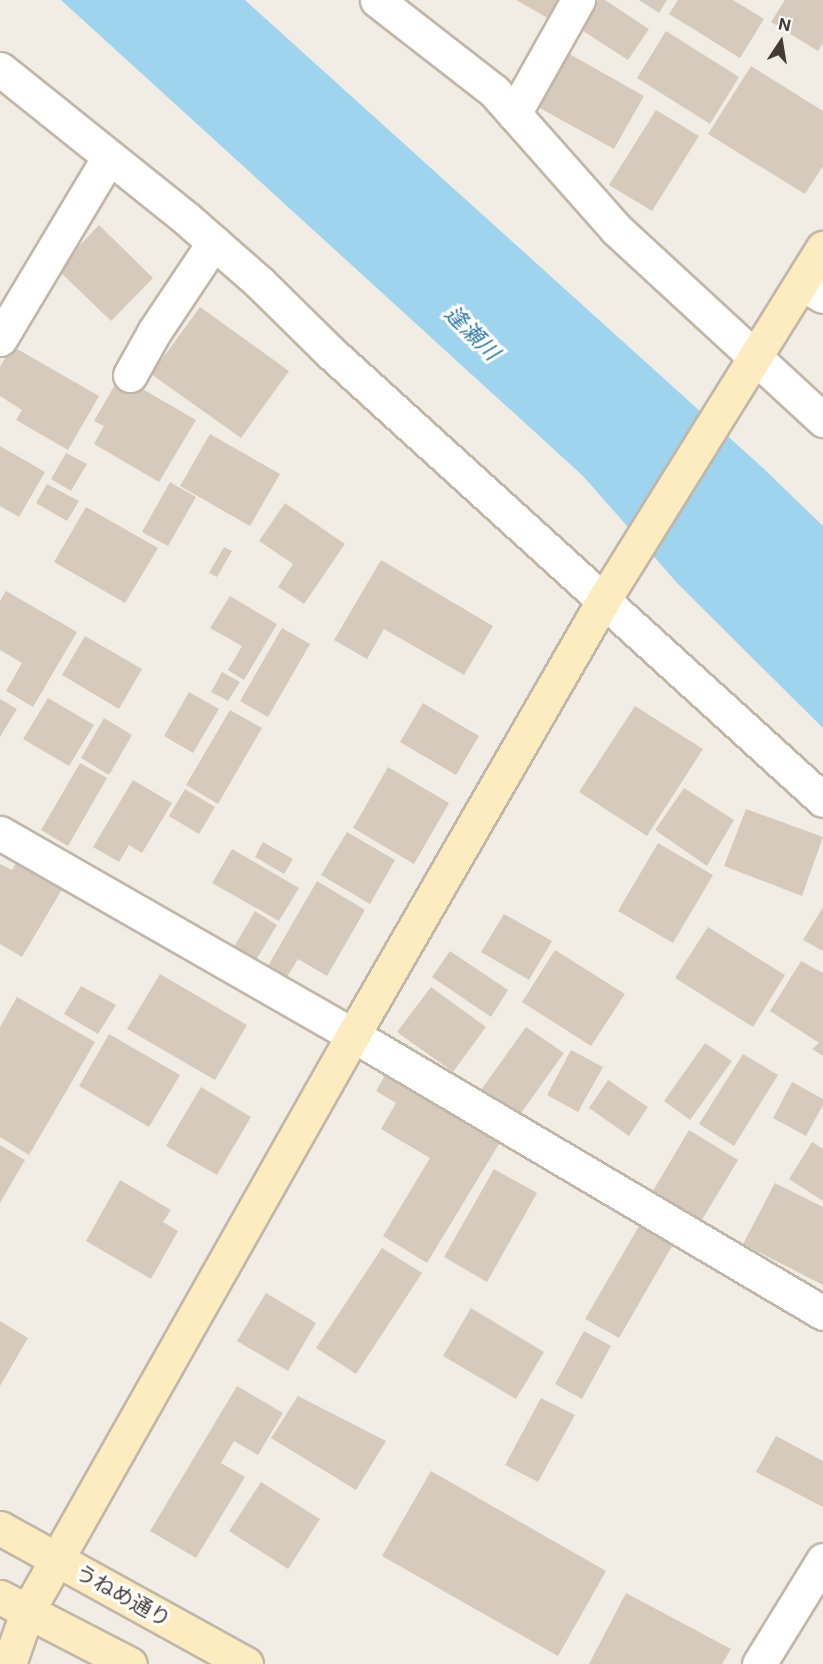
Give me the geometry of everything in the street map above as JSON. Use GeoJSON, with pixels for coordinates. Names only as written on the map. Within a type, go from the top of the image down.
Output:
{"type":"FeatureCollection","features":[{"type":"Feature","properties":{"kind":"street"},"geometry":{"type":"LineString","coordinates":[[377,0],[494,91],[616,229],[823,420]]}},
{"type":"Feature","properties":{"kind":"street"},"geometry":{"type":"LineString","coordinates":[[514,114],[578,0]]}},
{"type":"Feature","properties":{"kind":"street"},"geometry":{"type":"LineString","coordinates":[[0,69],[214,242],[603,601],[823,800]]}},
{"type":"Feature","properties":{"kind":"street"},"geometry":{"type":"LineString","coordinates":[[0,339],[109,157]]}},
{"type":"Feature","properties":{"kind":"street"},"geometry":{"type":"LineString","coordinates":[[130,375],[154,332],[214,242]]}},
{"type":"Feature","properties":{"kind":"street"},"geometry":{"type":"LineString","coordinates":[[9,1664],[14,1605],[58,1559],[353,1035],[603,601],[754,357],[812,290],[823,248]]}},
{"type":"Feature","properties":{"kind":"street"},"geometry":{"type":"LineString","coordinates":[[0,833],[353,1035],[823,1313]]}},
{"type":"Feature","properties":{"kind":"street","name":"うねめ通り"},"geometry":{"type":"LineString","coordinates":[[0,1528],[246,1664]]}},
{"type":"Feature","properties":{"kind":"street"},"geometry":{"type":"LineString","coordinates":[[759,1664],[823,1560]]}},
{"type":"Feature","properties":{"kind":"street"},"geometry":{"type":"LineString","coordinates":[[14,1605],[130,1664]]}},
{"type":"Feature","properties":{"kind":"water","name":"逢瀬川"},"geometry":{"type":"Polygon","coordinates":[[[61,0],[245,0],[764,469],[823,526],[823,728],[678,584],[583,476],[61,0]]]}},
{"type":"Feature","properties":{"kind":"building"},"geometry":{"type":"Polygon","coordinates":[[[516,0],[564,0],[553,21],[516,0]]]}},
{"type":"Feature","properties":{"kind":"building"},"geometry":{"type":"Polygon","coordinates":[[[598,0],[605,0],[649,29],[628,60],[580,29],[598,0]]]}},
{"type":"Feature","properties":{"kind":"building"},"geometry":{"type":"Polygon","coordinates":[[[639,0],[667,0],[659,13],[639,0]]]}},
{"type":"Feature","properties":{"kind":"building"},"geometry":{"type":"Polygon","coordinates":[[[678,0],[733,0],[764,19],[740,58],[669,14],[678,0]]]}},
{"type":"Feature","properties":{"kind":"building"},"geometry":{"type":"Polygon","coordinates":[[[785,0],[823,0],[823,43],[818,51],[771,22],[785,0]]]}},
{"type":"Feature","properties":{"kind":"building"},"geometry":{"type":"Polygon","coordinates":[[[666,31],[739,77],[710,124],[637,78],[666,31]]]}},
{"type":"Feature","properties":{"kind":"building"},"geometry":{"type":"Polygon","coordinates":[[[566,52],[644,96],[614,149],[536,106],[566,52]]]}},
{"type":"Feature","properties":{"kind":"building"},"geometry":{"type":"Polygon","coordinates":[[[751,66],[823,111],[823,166],[805,194],[708,134],[751,66]]]}},
{"type":"Feature","properties":{"kind":"building"},"geometry":{"type":"Polygon","coordinates":[[[656,110],[699,136],[652,211],[609,185],[656,110]]]}},
{"type":"Feature","properties":{"kind":"building"},"geometry":{"type":"Polygon","coordinates":[[[99,225],[153,278],[111,321],[57,269],[99,225]]]}},
{"type":"Feature","properties":{"kind":"building"},"geometry":{"type":"Polygon","coordinates":[[[200,307],[289,371],[241,438],[151,374],[200,307]]]}},
{"type":"Feature","properties":{"kind":"building"},"geometry":{"type":"Polygon","coordinates":[[[12,346],[99,396],[68,450],[16,420],[22,410],[0,396],[0,367],[12,346]]]}},
{"type":"Feature","properties":{"kind":"building"},"geometry":{"type":"Polygon","coordinates":[[[120,376],[196,420],[159,482],[94,444],[104,426],[94,421],[120,376]]]}},
{"type":"Feature","properties":{"kind":"building"},"geometry":{"type":"Polygon","coordinates":[[[210,434],[280,474],[250,526],[180,486],[210,434]]]}},
{"type":"Feature","properties":{"kind":"building"},"geometry":{"type":"Polygon","coordinates":[[[0,446],[45,472],[19,517],[0,506],[0,446]]]}},
{"type":"Feature","properties":{"kind":"building"},"geometry":{"type":"Polygon","coordinates":[[[66,453],[87,464],[71,491],[51,479],[66,453]]]}},
{"type":"Feature","properties":{"kind":"building"},"geometry":{"type":"Polygon","coordinates":[[[170,482],[196,497],[168,546],[142,532],[170,482]]]}},
{"type":"Feature","properties":{"kind":"building"},"geometry":{"type":"Polygon","coordinates":[[[47,484],[79,501],[67,521],[36,503],[47,484]]]}},
{"type":"Feature","properties":{"kind":"building"},"geometry":{"type":"Polygon","coordinates":[[[285,503],[345,544],[304,604],[278,587],[293,564],[259,541],[285,503]]]}},
{"type":"Feature","properties":{"kind":"building"},"geometry":{"type":"Polygon","coordinates":[[[86,507],[158,548],[125,603],[54,562],[86,507]]]}},
{"type":"Feature","properties":{"kind":"building"},"geometry":{"type":"Polygon","coordinates":[[[224,547],[232,551],[217,577],[209,573],[224,547]]]}},
{"type":"Feature","properties":{"kind":"building"},"geometry":{"type":"Polygon","coordinates":[[[381,560],[493,626],[464,675],[384,629],[367,659],[334,640],[381,560]]]}},
{"type":"Feature","properties":{"kind":"building"},"geometry":{"type":"Polygon","coordinates":[[[6,591],[77,632],[33,707],[6,691],[22,663],[0,650],[0,601],[6,591]]]}},
{"type":"Feature","properties":{"kind":"building"},"geometry":{"type":"Polygon","coordinates":[[[230,596],[277,624],[244,680],[228,670],[242,646],[210,628],[230,596]]]}},
{"type":"Feature","properties":{"kind":"building"},"geometry":{"type":"Polygon","coordinates":[[[282,628],[310,644],[268,717],[240,701],[282,628]]]}},
{"type":"Feature","properties":{"kind":"building"},"geometry":{"type":"Polygon","coordinates":[[[85,636],[142,669],[119,709],[62,675],[85,636]]]}},
{"type":"Feature","properties":{"kind":"building"},"geometry":{"type":"Polygon","coordinates":[[[222,672],[240,682],[228,701],[211,692],[222,672]]]}},
{"type":"Feature","properties":{"kind":"building"},"geometry":{"type":"Polygon","coordinates":[[[189,692],[219,709],[193,753],[164,736],[189,692]]]}},
{"type":"Feature","properties":{"kind":"building"},"geometry":{"type":"Polygon","coordinates":[[[48,698],[94,725],[69,766],[23,739],[48,698]]]}},
{"type":"Feature","properties":{"kind":"building"},"geometry":{"type":"Polygon","coordinates":[[[0,699],[17,709],[0,737],[0,699]]]}},
{"type":"Feature","properties":{"kind":"building"},"geometry":{"type":"Polygon","coordinates":[[[423,703],[479,736],[456,775],[400,742],[423,703]]]}},
{"type":"Feature","properties":{"kind":"building"},"geometry":{"type":"Polygon","coordinates":[[[635,706],[703,749],[647,836],[579,792],[635,706]]]}},
{"type":"Feature","properties":{"kind":"building"},"geometry":{"type":"Polygon","coordinates":[[[230,710],[262,728],[218,804],[186,785],[230,710]]]}},
{"type":"Feature","properties":{"kind":"building"},"geometry":{"type":"Polygon","coordinates":[[[104,718],[132,735],[109,775],[81,758],[104,718]]]}},
{"type":"Feature","properties":{"kind":"building"},"geometry":{"type":"Polygon","coordinates":[[[80,763],[107,778],[68,846],[41,830],[80,763]]]}},
{"type":"Feature","properties":{"kind":"building"},"geometry":{"type":"Polygon","coordinates":[[[388,767],[449,803],[414,864],[353,828],[388,767]]]}},
{"type":"Feature","properties":{"kind":"building"},"geometry":{"type":"Polygon","coordinates":[[[133,780],[172,803],[142,853],[129,845],[119,862],[93,847],[133,780]]]}},
{"type":"Feature","properties":{"kind":"building"},"geometry":{"type":"Polygon","coordinates":[[[684,788],[734,820],[707,866],[655,830],[684,788]]]}},
{"type":"Feature","properties":{"kind":"building"},"geometry":{"type":"Polygon","coordinates":[[[185,789],[215,807],[199,834],[169,816],[185,789]]]}},
{"type":"Feature","properties":{"kind":"building"},"geometry":{"type":"Polygon","coordinates":[[[746,809],[823,837],[802,896],[724,866],[746,809]]]}},
{"type":"Feature","properties":{"kind":"building"},"geometry":{"type":"Polygon","coordinates":[[[347,832],[395,860],[370,904],[321,875],[347,832]]]}},
{"type":"Feature","properties":{"kind":"building"},"geometry":{"type":"Polygon","coordinates":[[[263,842],[293,859],[284,874],[255,857],[263,842]]]}},
{"type":"Feature","properties":{"kind":"building"},"geometry":{"type":"Polygon","coordinates":[[[658,843],[713,875],[673,943],[618,911],[658,843]]]}},
{"type":"Feature","properties":{"kind":"building"},"geometry":{"type":"Polygon","coordinates":[[[232,849],[299,888],[279,921],[212,883],[232,849]]]}},
{"type":"Feature","properties":{"kind":"building"},"geometry":{"type":"Polygon","coordinates":[[[18,859],[64,886],[22,957],[0,944],[0,864],[12,870],[18,859]]]}},
{"type":"Feature","properties":{"kind":"building"},"geometry":{"type":"Polygon","coordinates":[[[317,881],[365,910],[327,976],[298,959],[284,982],[265,971],[317,881]]]}},
{"type":"Feature","properties":{"kind":"building"},"geometry":{"type":"Polygon","coordinates":[[[823,907],[823,951],[803,940],[823,907]]]}},
{"type":"Feature","properties":{"kind":"building"},"geometry":{"type":"Polygon","coordinates":[[[255,911],[277,925],[253,965],[231,952],[255,911]]]}},
{"type":"Feature","properties":{"kind":"building"},"geometry":{"type":"Polygon","coordinates":[[[504,914],[552,941],[529,980],[481,952],[504,914]]]}},
{"type":"Feature","properties":{"kind":"building"},"geometry":{"type":"Polygon","coordinates":[[[708,927],[785,975],[753,1027],[675,978],[708,927]]]}},
{"type":"Feature","properties":{"kind":"building"},"geometry":{"type":"Polygon","coordinates":[[[555,950],[625,994],[591,1046],[522,1002],[555,950]]]}},
{"type":"Feature","properties":{"kind":"building"},"geometry":{"type":"Polygon","coordinates":[[[450,951],[508,990],[491,1017],[432,977],[450,951]]]}},
{"type":"Feature","properties":{"kind":"building"},"geometry":{"type":"Polygon","coordinates":[[[801,961],[823,973],[823,1056],[812,1049],[819,1043],[770,1011],[801,961]]]}},
{"type":"Feature","properties":{"kind":"building"},"geometry":{"type":"Polygon","coordinates":[[[160,974],[247,1025],[215,1080],[127,1029],[160,974]]]}},
{"type":"Feature","properties":{"kind":"building"},"geometry":{"type":"Polygon","coordinates":[[[81,986],[116,1005],[98,1034],[64,1014],[81,986]]]}},
{"type":"Feature","properties":{"kind":"building"},"geometry":{"type":"Polygon","coordinates":[[[431,987],[486,1027],[453,1072],[397,1032],[431,987]]]}},
{"type":"Feature","properties":{"kind":"building"},"geometry":{"type":"Polygon","coordinates":[[[17,997],[95,1042],[29,1155],[0,1137],[0,1027],[17,997]]]}},
{"type":"Feature","properties":{"kind":"building"},"geometry":{"type":"Polygon","coordinates":[[[526,1027],[564,1053],[514,1123],[476,1097],[526,1027]]]}},
{"type":"Feature","properties":{"kind":"building"},"geometry":{"type":"Polygon","coordinates":[[[109,1034],[180,1075],[149,1127],[79,1086],[109,1034]]]}},
{"type":"Feature","properties":{"kind":"building"},"geometry":{"type":"Polygon","coordinates":[[[705,1043],[732,1061],[690,1120],[664,1101],[705,1043]]]}},
{"type":"Feature","properties":{"kind":"building"},"geometry":{"type":"Polygon","coordinates":[[[571,1050],[603,1067],[578,1112],[547,1095],[571,1050]]]}},
{"type":"Feature","properties":{"kind":"building"},"geometry":{"type":"Polygon","coordinates":[[[743,1054],[778,1075],[734,1146],[699,1124],[743,1054]]]}},
{"type":"Feature","properties":{"kind":"building"},"geometry":{"type":"Polygon","coordinates":[[[388,1070],[502,1139],[427,1263],[383,1236],[430,1158],[381,1129],[396,1103],[376,1091],[388,1070]]]}},
{"type":"Feature","properties":{"kind":"building"},"geometry":{"type":"Polygon","coordinates":[[[608,1080],[648,1107],[629,1136],[589,1108],[608,1080]]]}},
{"type":"Feature","properties":{"kind":"building"},"geometry":{"type":"Polygon","coordinates":[[[792,1082],[823,1099],[823,1105],[806,1136],[773,1118],[792,1082]]]}},
{"type":"Feature","properties":{"kind":"building"},"geometry":{"type":"Polygon","coordinates":[[[201,1087],[251,1117],[217,1175],[166,1146],[201,1087]]]}},
{"type":"Feature","properties":{"kind":"building"},"geometry":{"type":"Polygon","coordinates":[[[689,1130],[738,1160],[700,1223],[651,1194],[689,1130]]]}},
{"type":"Feature","properties":{"kind":"building"},"geometry":{"type":"Polygon","coordinates":[[[812,1142],[823,1149],[823,1201],[789,1179],[812,1142]]]}},
{"type":"Feature","properties":{"kind":"building"},"geometry":{"type":"Polygon","coordinates":[[[0,1145],[25,1160],[0,1203],[0,1145]]]}},
{"type":"Feature","properties":{"kind":"building"},"geometry":{"type":"Polygon","coordinates":[[[494,1169],[537,1193],[487,1282],[444,1257],[494,1169]]]}},
{"type":"Feature","properties":{"kind":"building"},"geometry":{"type":"Polygon","coordinates":[[[120,1180],[171,1210],[163,1222],[178,1231],[151,1279],[86,1241],[120,1180]]]}},
{"type":"Feature","properties":{"kind":"building"},"geometry":{"type":"Polygon","coordinates":[[[775,1183],[823,1207],[823,1285],[743,1244],[775,1183]]]}},
{"type":"Feature","properties":{"kind":"building"},"geometry":{"type":"Polygon","coordinates":[[[642,1221],[675,1241],[619,1338],[585,1319],[642,1221]]]}},
{"type":"Feature","properties":{"kind":"building"},"geometry":{"type":"Polygon","coordinates":[[[382,1248],[422,1273],[356,1374],[316,1348],[382,1248]]]}},
{"type":"Feature","properties":{"kind":"building"},"geometry":{"type":"Polygon","coordinates":[[[266,1293],[316,1323],[288,1371],[237,1341],[266,1293]]]}},
{"type":"Feature","properties":{"kind":"building"},"geometry":{"type":"Polygon","coordinates":[[[471,1308],[544,1352],[516,1399],[443,1356],[471,1308]]]}},
{"type":"Feature","properties":{"kind":"building"},"geometry":{"type":"Polygon","coordinates":[[[0,1321],[28,1338],[0,1386],[0,1321]]]}},
{"type":"Feature","properties":{"kind":"building"},"geometry":{"type":"Polygon","coordinates":[[[584,1331],[611,1346],[582,1399],[555,1384],[584,1331]]]}},
{"type":"Feature","properties":{"kind":"building"},"geometry":{"type":"Polygon","coordinates":[[[237,1386],[283,1413],[258,1455],[234,1441],[221,1463],[245,1477],[196,1558],[150,1531],[237,1386]]]}},
{"type":"Feature","properties":{"kind":"building"},"geometry":{"type":"Polygon","coordinates":[[[298,1396],[386,1441],[356,1490],[271,1438],[298,1396]]]}},
{"type":"Feature","properties":{"kind":"building"},"geometry":{"type":"Polygon","coordinates":[[[541,1398],[575,1415],[538,1482],[505,1465],[541,1398]]]}},
{"type":"Feature","properties":{"kind":"building"},"geometry":{"type":"Polygon","coordinates":[[[776,1436],[823,1461],[823,1507],[756,1472],[776,1436]]]}},
{"type":"Feature","properties":{"kind":"building"},"geometry":{"type":"Polygon","coordinates":[[[431,1471],[606,1571],[558,1656],[382,1556],[431,1471]]]}},
{"type":"Feature","properties":{"kind":"building"},"geometry":{"type":"Polygon","coordinates":[[[261,1482],[320,1519],[288,1569],[229,1531],[261,1482]]]}},
{"type":"Feature","properties":{"kind":"building"},"geometry":{"type":"Polygon","coordinates":[[[626,1593],[731,1649],[722,1664],[589,1664],[626,1593]]]}}]}
